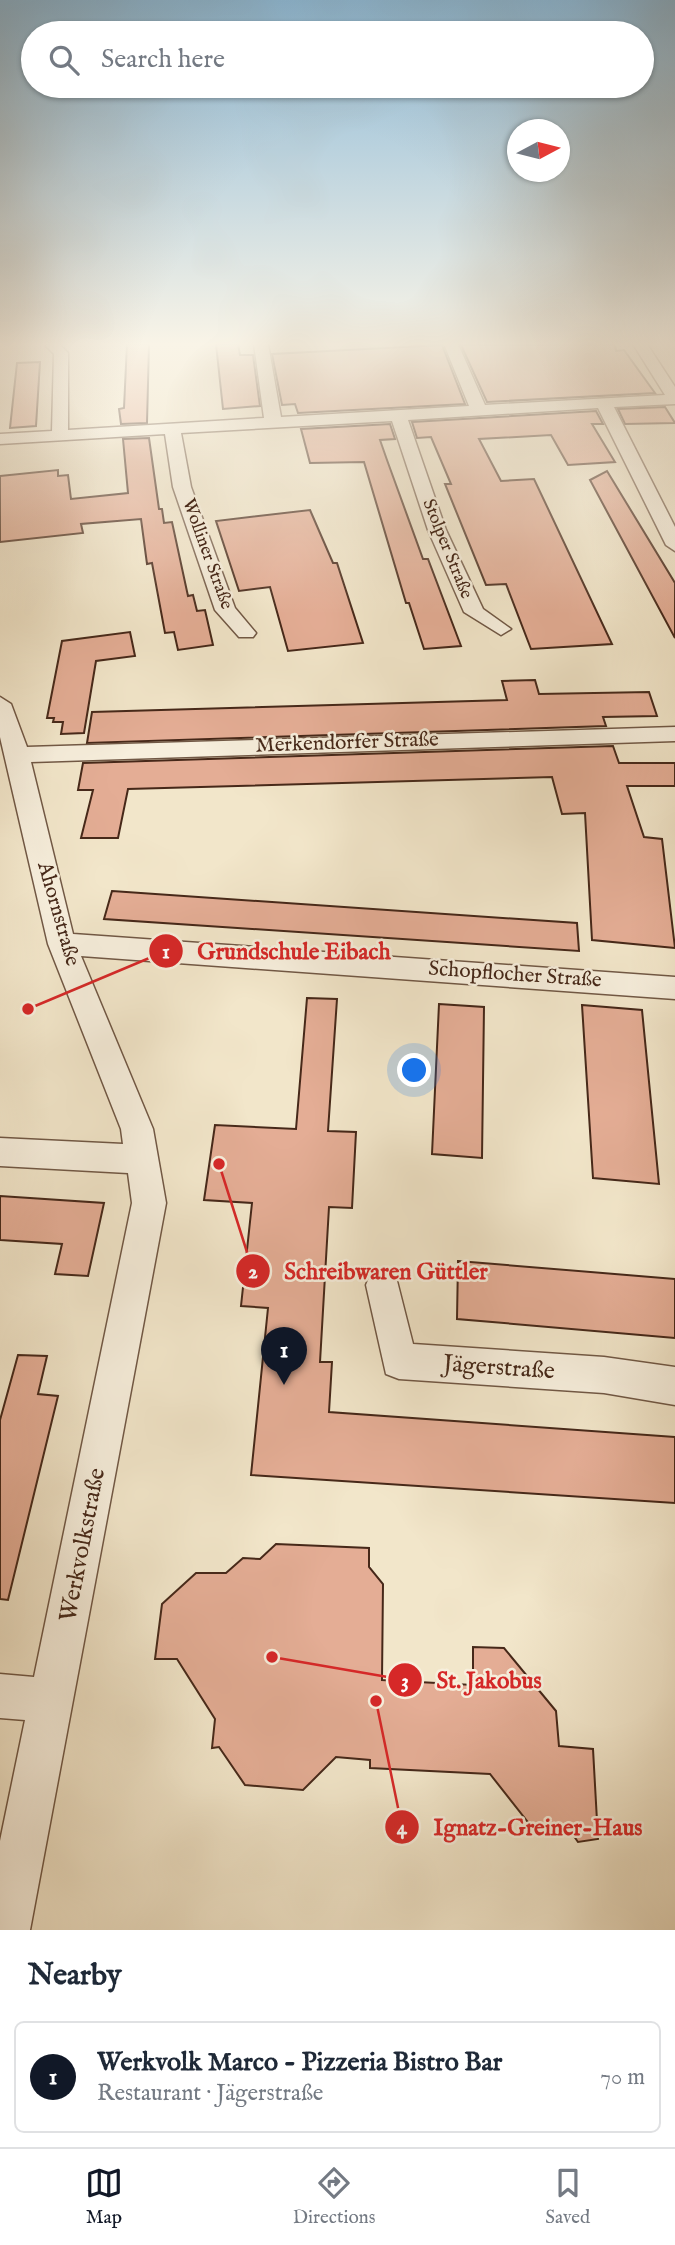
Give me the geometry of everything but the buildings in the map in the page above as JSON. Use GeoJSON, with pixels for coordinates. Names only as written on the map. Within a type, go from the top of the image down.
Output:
{"type":"FeatureCollection","features":[{"type":"Feature","properties":{"kind":"street"},"geometry":{"type":"LineString","coordinates":[[0,439],[59,434]]}},
{"type":"Feature","properties":{"kind":"street","name":"Wolliner Straße"},"geometry":{"type":"LineString","coordinates":[[173,434],[182,487],[225,610],[246,633]]}},
{"type":"Feature","properties":{"kind":"street","name":"Stolper Straße"},"geometry":{"type":"LineString","coordinates":[[405,434],[437,530],[474,612],[501,629]]}},
{"type":"Feature","properties":{"kind":"street"},"geometry":{"type":"LineString","coordinates":[[619,434],[675,545]]}},
{"type":"Feature","properties":{"kind":"street","name":"Ahornstraße"},"geometry":{"type":"LineString","coordinates":[[0,704],[18,755],[62,944],[136,1129],[144,1159]]}},
{"type":"Feature","properties":{"kind":"street","name":"Merkendorfer Straße"},"geometry":{"type":"LineString","coordinates":[[18,755],[675,734]]}},
{"type":"Feature","properties":{"kind":"street","name":"Schopflocher Straße"},"geometry":{"type":"LineString","coordinates":[[62,944],[675,988]]}},
{"type":"Feature","properties":{"kind":"street"},"geometry":{"type":"LineString","coordinates":[[0,1152],[144,1159]]}},
{"type":"Feature","properties":{"kind":"street","name":"Werkvolkstraße"},"geometry":{"type":"LineString","coordinates":[[6,1930],[149,1203],[144,1159]]}},
{"type":"Feature","properties":{"kind":"street","name":"Jägerstraße"},"geometry":{"type":"LineString","coordinates":[[383,1285],[399,1361],[604,1375],[675,1386]]}},
{"type":"Feature","properties":{"kind":"street"},"geometry":{"type":"LineString","coordinates":[[0,1696],[52,1700]]}},
{"type":"Feature","properties":{"kind":"place","name":"Grundschule Eibach"},"geometry":{"type":"Point","coordinates":[28,1009]}},
{"type":"Feature","properties":{"kind":"place","name":"Schreibwaren Güttler"},"geometry":{"type":"Point","coordinates":[219,1164]}},
{"type":"Feature","properties":{"kind":"place","name":"Werkvolk Marco - Pizzeria Bistro Bar"},"geometry":{"type":"Point","coordinates":[284,1385]}},
{"type":"Feature","properties":{"kind":"place","name":"St. Jakobus"},"geometry":{"type":"Point","coordinates":[272,1657]}},
{"type":"Feature","properties":{"kind":"place","name":"Ignatz-Greiner-Haus"},"geometry":{"type":"Point","coordinates":[376,1701]}}]}
